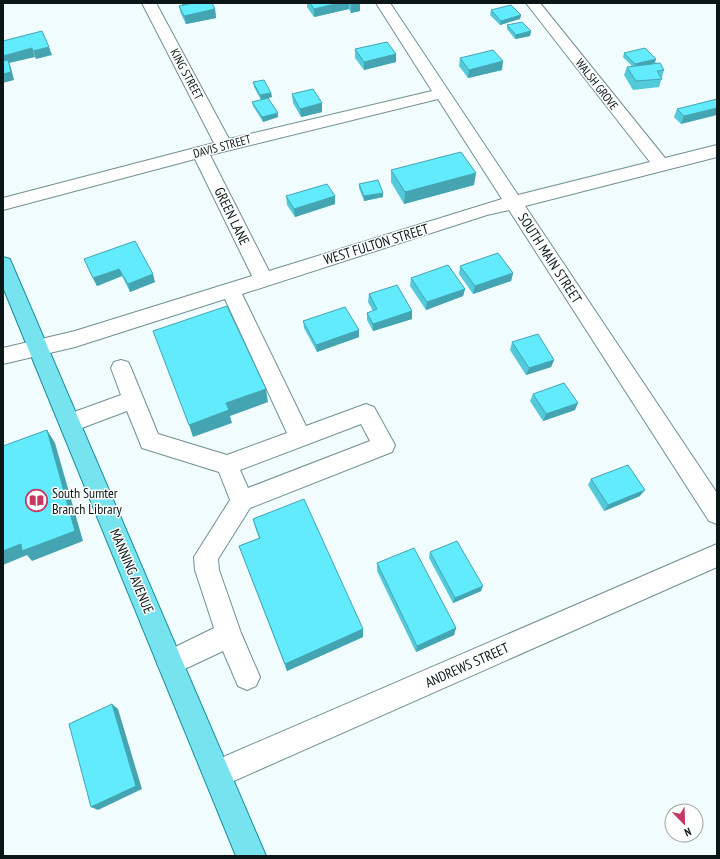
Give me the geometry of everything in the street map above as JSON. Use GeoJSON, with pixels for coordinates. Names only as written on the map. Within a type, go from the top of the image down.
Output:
{"type":"FeatureCollection","features":[{"type":"Feature","properties":{"kind":"main road","name":"MANNING AVENUE"},"geometry":{"type":"LineString","coordinates":[[3,264],[71,423],[251,856]]}},
{"type":"Feature","properties":{"kind":"street","name":"KING STREET"},"geometry":{"type":"LineString","coordinates":[[149,3],[224,146]]}},
{"type":"Feature","properties":{"kind":"street","name":"SOUTH MAIN STREET"},"geometry":{"type":"LineString","coordinates":[[383,3],[717,513]]}},
{"type":"Feature","properties":{"kind":"street","name":"WALSH GROVE"},"geometry":{"type":"LineString","coordinates":[[533,3],[661,165]]}},
{"type":"Feature","properties":{"kind":"street","name":"DAVIS STREET"},"geometry":{"type":"LineString","coordinates":[[3,204],[200,152],[443,93]]}},
{"type":"Feature","properties":{"kind":"street","name":"WEST FULTON STREET"},"geometry":{"type":"LineString","coordinates":[[3,356],[75,339],[513,202],[717,151]]}},
{"type":"Feature","properties":{"kind":"street","name":"GREEN LANE"},"geometry":{"type":"LineString","coordinates":[[200,152],[264,280]]}},
{"type":"Feature","properties":{"kind":"street"},"geometry":{"type":"LineString","coordinates":[[230,290],[300,437]]}},
{"type":"Feature","properties":{"kind":"street"},"geometry":{"type":"LineString","coordinates":[[122,368],[150,441],[227,465],[366,412],[384,445],[242,501],[206,557],[207,570],[247,677]]}},
{"type":"Feature","properties":{"kind":"street"},"geometry":{"type":"LineString","coordinates":[[71,423],[134,399]]}},
{"type":"Feature","properties":{"kind":"street"},"geometry":{"type":"LineString","coordinates":[[227,465],[242,501]]}},
{"type":"Feature","properties":{"kind":"street","name":"ANDREWS STREET"},"geometry":{"type":"LineString","coordinates":[[217,774],[717,555]]}},
{"type":"Feature","properties":{"kind":"street"},"geometry":{"type":"LineString","coordinates":[[170,663],[230,634]]}},
{"type":"Feature","properties":{"kind":"building"},"geometry":{"type":"Polygon","coordinates":[[[194,3],[212,3],[215,9],[184,16],[179,6],[194,3]]]}},
{"type":"Feature","properties":{"kind":"building"},"geometry":{"type":"Polygon","coordinates":[[[310,3],[339,3],[314,9],[310,3]]]}},
{"type":"Feature","properties":{"kind":"building"},"geometry":{"type":"Polygon","coordinates":[[[511,5],[521,15],[501,21],[491,10],[511,5]]]}},
{"type":"Feature","properties":{"kind":"building"},"geometry":{"type":"Polygon","coordinates":[[[522,22],[531,31],[516,35],[507,25],[522,22]]]}},
{"type":"Feature","properties":{"kind":"building"},"geometry":{"type":"Polygon","coordinates":[[[42,31],[49,47],[33,51],[32,48],[3,56],[3,41],[42,31]]]}},
{"type":"Feature","properties":{"kind":"building"},"geometry":{"type":"Polygon","coordinates":[[[387,42],[396,54],[364,62],[355,49],[387,42]]]}},
{"type":"Feature","properties":{"kind":"building"},"geometry":{"type":"Polygon","coordinates":[[[645,48],[656,59],[635,64],[624,53],[645,48]]]}},
{"type":"Feature","properties":{"kind":"building"},"geometry":{"type":"Polygon","coordinates":[[[493,50],[503,61],[469,70],[460,58],[493,50]]]}},
{"type":"Feature","properties":{"kind":"building"},"geometry":{"type":"Polygon","coordinates":[[[8,60],[11,72],[3,74],[3,61],[8,60]]]}},
{"type":"Feature","properties":{"kind":"building"},"geometry":{"type":"Polygon","coordinates":[[[660,63],[664,70],[657,71],[662,79],[636,81],[627,67],[660,63]]]}},
{"type":"Feature","properties":{"kind":"building"},"geometry":{"type":"Polygon","coordinates":[[[264,80],[271,93],[260,95],[253,82],[264,80]]]}},
{"type":"Feature","properties":{"kind":"building"},"geometry":{"type":"Polygon","coordinates":[[[313,89],[322,103],[300,109],[292,94],[313,89]]]}},
{"type":"Feature","properties":{"kind":"building"},"geometry":{"type":"Polygon","coordinates":[[[268,98],[278,113],[262,117],[252,102],[268,98]]]}},
{"type":"Feature","properties":{"kind":"building"},"geometry":{"type":"Polygon","coordinates":[[[717,99],[717,108],[684,116],[677,109],[717,99]]]}},
{"type":"Feature","properties":{"kind":"building"},"geometry":{"type":"Polygon","coordinates":[[[461,152],[476,173],[405,192],[391,170],[461,152]]]}},
{"type":"Feature","properties":{"kind":"building"},"geometry":{"type":"Polygon","coordinates":[[[378,180],[383,193],[364,196],[359,184],[378,180]]]}},
{"type":"Feature","properties":{"kind":"building"},"geometry":{"type":"Polygon","coordinates":[[[327,184],[335,196],[294,209],[286,196],[327,184]]]}},
{"type":"Feature","properties":{"kind":"building"},"geometry":{"type":"Polygon","coordinates":[[[135,241],[153,274],[128,284],[119,269],[93,278],[84,259],[135,241]]]}},
{"type":"Feature","properties":{"kind":"building"},"geometry":{"type":"Polygon","coordinates":[[[498,253],[513,273],[475,286],[460,266],[498,253]]]}},
{"type":"Feature","properties":{"kind":"building"},"geometry":{"type":"Polygon","coordinates":[[[448,265],[465,289],[427,302],[411,278],[448,265]]]}},
{"type":"Feature","properties":{"kind":"building"},"geometry":{"type":"Polygon","coordinates":[[[397,285],[412,311],[373,324],[367,313],[377,309],[369,294],[397,285]]]}},
{"type":"Feature","properties":{"kind":"building"},"geometry":{"type":"Polygon","coordinates":[[[227,306],[266,389],[226,403],[229,410],[189,425],[153,331],[227,306]]]}},
{"type":"Feature","properties":{"kind":"building"},"geometry":{"type":"Polygon","coordinates":[[[345,307],[359,330],[316,345],[303,321],[345,307]]]}},
{"type":"Feature","properties":{"kind":"building"},"geometry":{"type":"Polygon","coordinates":[[[538,334],[554,360],[529,368],[512,342],[538,334]]]}},
{"type":"Feature","properties":{"kind":"building"},"geometry":{"type":"Polygon","coordinates":[[[564,383],[578,403],[546,414],[533,394],[564,383]]]}},
{"type":"Feature","properties":{"kind":"building","name":"South Sumter Branch Library"},"geometry":{"type":"Polygon","coordinates":[[[47,430],[75,531],[22,551],[21,544],[3,551],[3,446],[47,430]]]}},
{"type":"Feature","properties":{"kind":"building"},"geometry":{"type":"Polygon","coordinates":[[[628,465],[645,490],[608,505],[591,479],[628,465]]]}},
{"type":"Feature","properties":{"kind":"building"},"geometry":{"type":"Polygon","coordinates":[[[304,499],[363,629],[285,664],[239,546],[260,538],[253,519],[304,499]]]}},
{"type":"Feature","properties":{"kind":"building"},"geometry":{"type":"Polygon","coordinates":[[[457,541],[483,586],[455,598],[430,552],[457,541]]]}},
{"type":"Feature","properties":{"kind":"building"},"geometry":{"type":"Polygon","coordinates":[[[414,548],[456,628],[417,646],[377,563],[414,548]]]}},
{"type":"Feature","properties":{"kind":"building"},"geometry":{"type":"Polygon","coordinates":[[[112,704],[136,786],[91,807],[69,724],[112,704]]]}},
{"type":"Feature","properties":{"kind":"place","name":"South Sumter Branch Library"},"geometry":{"type":"Point","coordinates":[37,501]}}]}
